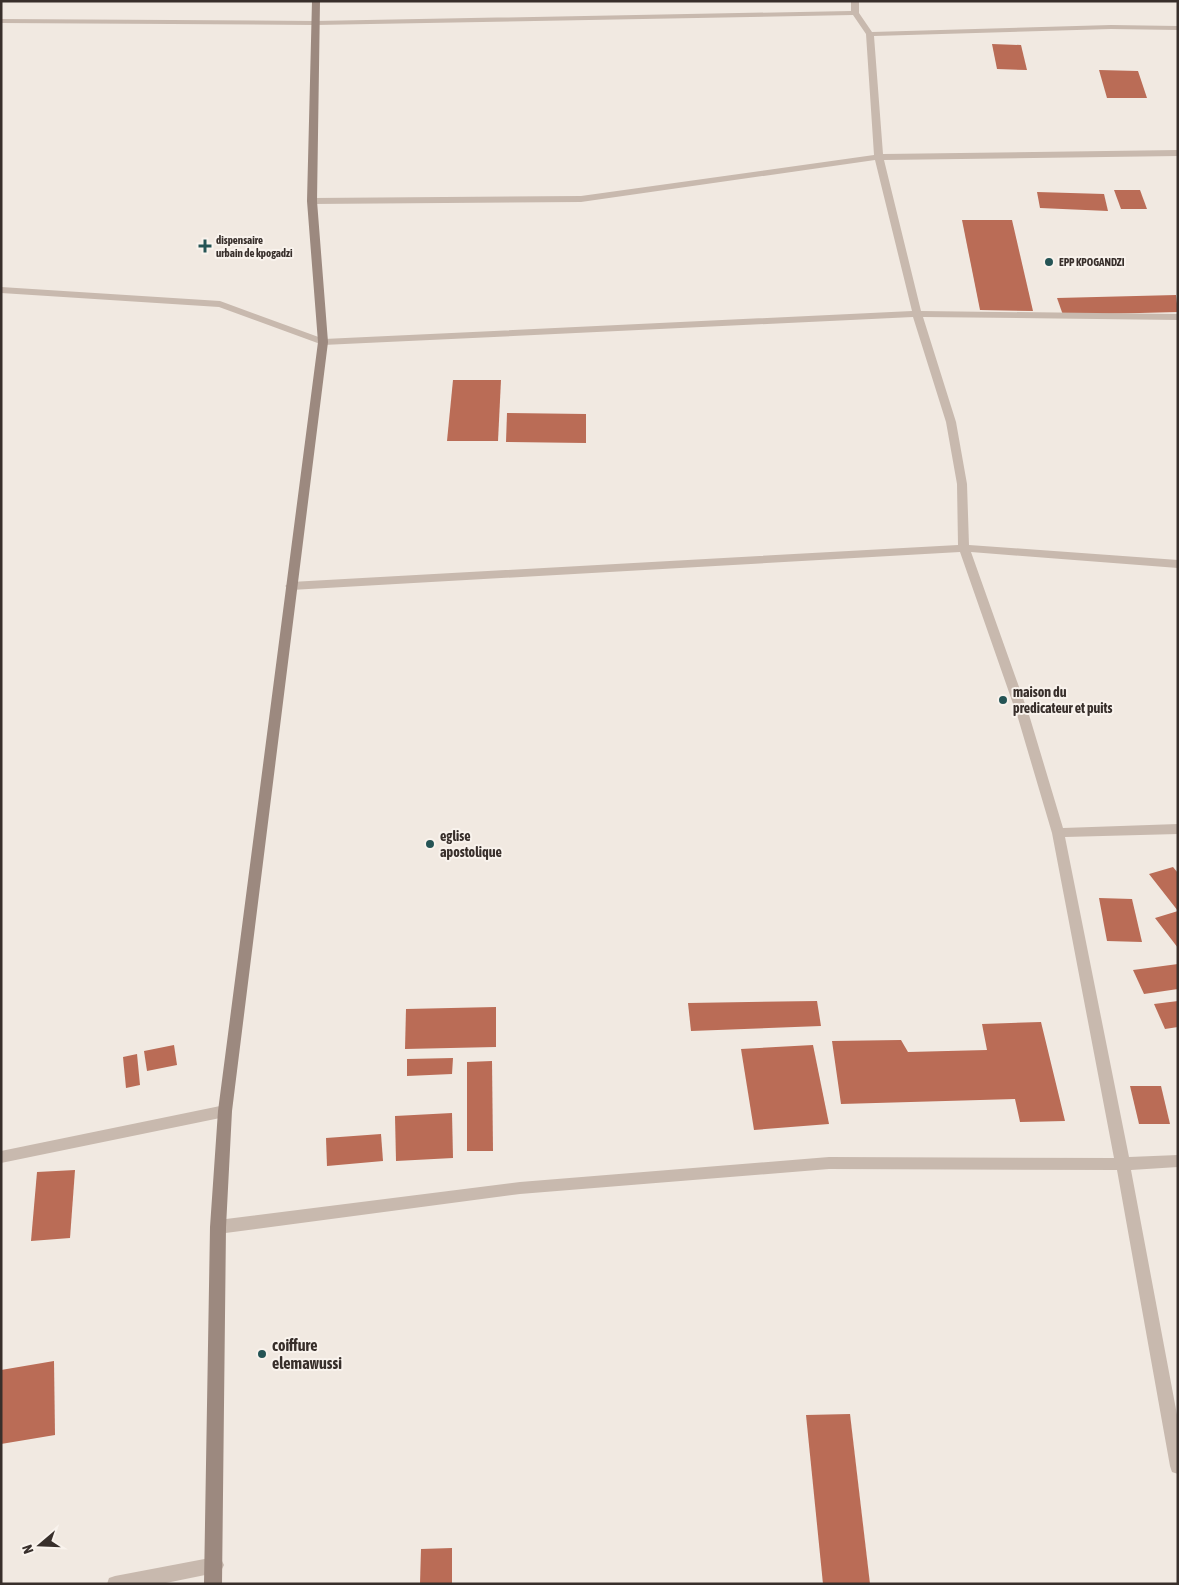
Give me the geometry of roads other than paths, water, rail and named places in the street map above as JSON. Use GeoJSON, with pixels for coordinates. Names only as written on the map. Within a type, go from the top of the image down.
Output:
{"type":"FeatureCollection","features":[{"type":"Feature","properties":{"kind":"street"},"geometry":{"type":"LineString","coordinates":[[213,1584],[215,1565],[218,1227],[225,1111],[323,342],[312,201],[314,24],[316,1]]}},
{"type":"Feature","properties":{"kind":"street"},"geometry":{"type":"LineString","coordinates":[[855,1],[855,13],[870,34],[878,157],[916,314],[951,422],[962,484],[964,548],[1024,718],[1058,833],[1123,1164],[1178,1466]]}},
{"type":"Feature","properties":{"kind":"street"},"geometry":{"type":"LineString","coordinates":[[1,21],[314,24],[855,13]]}},
{"type":"Feature","properties":{"kind":"street"},"geometry":{"type":"LineString","coordinates":[[870,34],[1075,28],[1178,28]]}},
{"type":"Feature","properties":{"kind":"street"},"geometry":{"type":"LineString","coordinates":[[312,201],[581,199],[878,157],[1178,153]]}},
{"type":"Feature","properties":{"kind":"street"},"geometry":{"type":"LineString","coordinates":[[1,290],[220,304],[323,342],[916,314],[1178,317]]}},
{"type":"Feature","properties":{"kind":"street"},"geometry":{"type":"LineString","coordinates":[[291,586],[964,548],[1178,564]]}},
{"type":"Feature","properties":{"kind":"street"},"geometry":{"type":"LineString","coordinates":[[1058,833],[1178,829]]}},
{"type":"Feature","properties":{"kind":"street"},"geometry":{"type":"LineString","coordinates":[[1,1157],[225,1111]]}},
{"type":"Feature","properties":{"kind":"street"},"geometry":{"type":"LineString","coordinates":[[218,1227],[520,1188],[829,1163],[1123,1164],[1178,1161]]}},
{"type":"Feature","properties":{"kind":"street"},"geometry":{"type":"LineString","coordinates":[[116,1584],[215,1565]]}},
{"type":"Feature","properties":{"kind":"place","name":"dispensaire urbain de kpogadzi"},"geometry":{"type":"Point","coordinates":[205,246]}},
{"type":"Feature","properties":{"kind":"place","name":"EPP KPOGANDZI"},"geometry":{"type":"Point","coordinates":[1049,262]}},
{"type":"Feature","properties":{"kind":"place","name":"maison du predicateur et puits"},"geometry":{"type":"Point","coordinates":[1003,700]}},
{"type":"Feature","properties":{"kind":"place","name":"eglise apostolique"},"geometry":{"type":"Point","coordinates":[430,844]}},
{"type":"Feature","properties":{"kind":"place","name":"coiffure elemawussi"},"geometry":{"type":"Point","coordinates":[262,1354]}}]}
